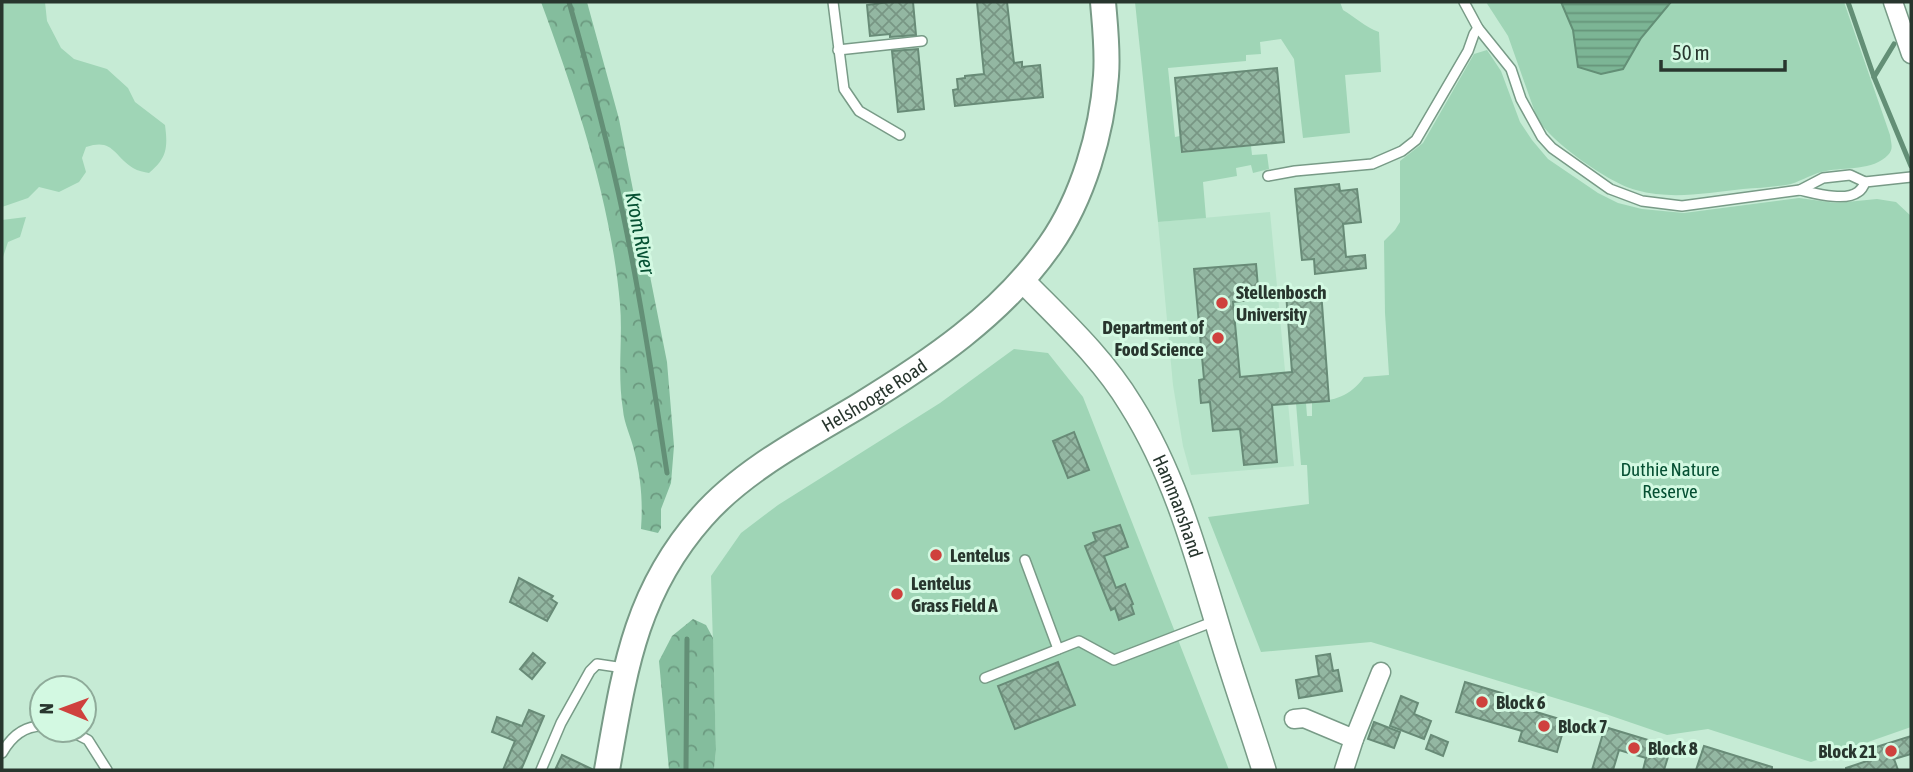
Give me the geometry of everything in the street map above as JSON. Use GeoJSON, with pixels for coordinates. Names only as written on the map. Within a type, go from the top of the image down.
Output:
{"type":"FeatureCollection","features":[{"type":"Feature","properties":{"kind":"main road","name":"Helshoogte Road"},"geometry":{"type":"LineString","coordinates":[[607,770],[625,669],[642,612],[683,541],[702,516],[725,494],[764,465],[942,352],[979,322],[1022,280],[1051,244],[1080,186],[1094,146],[1103,107],[1106,74],[1103,2]]}},
{"type":"Feature","properties":{"kind":"street"},"geometry":{"type":"LineString","coordinates":[[1893,2],[1911,54]]}},
{"type":"Feature","properties":{"kind":"street","name":"Hammanshand"},"geometry":{"type":"LineString","coordinates":[[1022,280],[1096,355],[1131,404],[1161,458],[1189,531],[1265,770]]}},
{"type":"Feature","properties":{"kind":"street"},"geometry":{"type":"LineString","coordinates":[[1344,770],[1381,672]]}},
{"type":"Feature","properties":{"kind":"street"},"geometry":{"type":"LineString","coordinates":[[1294,719],[1304,718],[1354,739]]}},
{"type":"Feature","properties":{"kind":"lane"},"geometry":{"type":"LineString","coordinates":[[833,2],[844,89],[859,111],[900,135]]}},
{"type":"Feature","properties":{"kind":"lane"},"geometry":{"type":"LineString","coordinates":[[1464,2],[1478,28],[1511,69],[1521,99],[1542,137],[1561,155],[1611,189],[1642,201],[1682,206],[1800,190],[1823,178],[1857,177],[1865,182],[1911,177]]}},
{"type":"Feature","properties":{"kind":"lane"},"geometry":{"type":"LineString","coordinates":[[1268,176],[1295,170],[1373,164],[1402,151],[1416,140],[1468,51],[1478,28]]}},
{"type":"Feature","properties":{"kind":"lane"},"geometry":{"type":"LineString","coordinates":[[838,50],[922,41]]}},
{"type":"Feature","properties":{"kind":"lane"},"geometry":{"type":"LineString","coordinates":[[1800,190],[1823,196],[1846,195],[1860,191],[1865,182]]}},
{"type":"Feature","properties":{"kind":"lane"},"geometry":{"type":"LineString","coordinates":[[1025,560],[1058,649]]}},
{"type":"Feature","properties":{"kind":"lane"},"geometry":{"type":"LineString","coordinates":[[985,678],[1079,641],[1114,660],[1217,621]]}},
{"type":"Feature","properties":{"kind":"lane"},"geometry":{"type":"LineString","coordinates":[[541,770],[561,723],[590,671],[597,664],[625,669]]}},
{"type":"Feature","properties":{"kind":"lane"},"geometry":{"type":"LineString","coordinates":[[2,753],[10,738],[28,728]]}},
{"type":"Feature","properties":{"kind":"lane"},"geometry":{"type":"LineString","coordinates":[[91,744],[107,770]]}},
{"type":"Feature","properties":{"kind":"shaded area"},"geometry":{"type":"Polygon","coordinates":[[[1561,2],[1671,2],[1641,38],[1623,69],[1601,74],[1578,67],[1573,30],[1561,2]]]}},
{"type":"Feature","properties":{"kind":"shaded area","name":"Stellenbosch University"},"geometry":{"type":"Polygon","coordinates":[[[1270,212],[1294,466],[1191,475],[1183,446],[1173,385],[1158,222],[1270,212]]]}},
{"type":"Feature","properties":{"kind":"green space"},"geometry":{"type":"Polygon","coordinates":[[[2,2],[45,2],[47,21],[61,48],[74,59],[107,69],[128,88],[135,102],[165,125],[165,152],[149,173],[133,168],[107,146],[86,147],[82,158],[86,172],[79,182],[59,192],[39,187],[28,198],[2,207],[2,2]]]}},
{"type":"Feature","properties":{"kind":"green space"},"geometry":{"type":"Polygon","coordinates":[[[541,2],[587,2],[619,119],[667,362],[674,446],[671,483],[661,509],[661,528],[658,533],[641,529],[640,480],[621,396],[620,304],[609,227],[579,112],[541,2]]]}},
{"type":"Feature","properties":{"kind":"green space"},"geometry":{"type":"Polygon","coordinates":[[[1135,2],[1340,2],[1343,10],[1379,32],[1381,72],[1345,75],[1350,133],[1303,138],[1294,59],[1281,39],[1260,42],[1261,54],[1246,55],[1246,61],[1168,68],[1175,137],[1180,136],[1181,153],[1251,146],[1252,155],[1267,154],[1269,169],[1253,173],[1251,165],[1236,168],[1237,176],[1203,182],[1206,218],[1158,222],[1135,2]]]}},
{"type":"Feature","properties":{"kind":"green space"},"geometry":{"type":"Polygon","coordinates":[[[1486,2],[1561,2],[1573,30],[1578,67],[1623,69],[1641,38],[1671,2],[1844,2],[1890,135],[1891,150],[1875,164],[1822,172],[1779,186],[1703,194],[1662,195],[1625,186],[1582,160],[1544,128],[1537,118],[1508,36],[1486,2]]]}},
{"type":"Feature","properties":{"kind":"green space","name":"Duthie Nature Reserve"},"geometry":{"type":"Polygon","coordinates":[[[1487,50],[1501,71],[1520,122],[1548,159],[1598,193],[1618,203],[1642,209],[1684,213],[1799,198],[1836,203],[1877,199],[1896,202],[1911,216],[1911,727],[1811,762],[1708,729],[1667,735],[1371,642],[1261,652],[1208,517],[1309,504],[1307,465],[1301,465],[1296,403],[1306,403],[1307,416],[1312,416],[1312,402],[1341,396],[1353,389],[1364,377],[1389,375],[1384,241],[1400,222],[1400,161],[1423,143],[1474,54],[1487,50]]]}},
{"type":"Feature","properties":{"kind":"green space"},"geometry":{"type":"Polygon","coordinates":[[[26,217],[20,237],[8,242],[2,260],[2,220],[26,217]]]}},
{"type":"Feature","properties":{"kind":"green space","name":"Lentelus"},"geometry":{"type":"Polygon","coordinates":[[[1014,349],[1048,353],[1083,397],[1229,770],[714,770],[716,750],[711,576],[741,533],[778,505],[940,403],[1014,349]]]}},
{"type":"Feature","properties":{"kind":"green space"},"geometry":{"type":"Polygon","coordinates":[[[693,619],[706,625],[713,638],[716,750],[714,770],[669,770],[659,661],[672,636],[693,619]]]}},
{"type":"Feature","properties":{"kind":"building"},"geometry":{"type":"Polygon","coordinates":[[[913,2],[916,35],[870,36],[867,5],[913,2]]]}},
{"type":"Feature","properties":{"kind":"building"},"geometry":{"type":"Polygon","coordinates":[[[977,2],[1007,2],[1014,63],[1022,62],[1022,67],[1040,65],[1043,97],[955,106],[953,90],[958,89],[957,79],[984,74],[977,2]]]}},
{"type":"Feature","properties":{"kind":"building"},"geometry":{"type":"Polygon","coordinates":[[[918,49],[924,109],[898,112],[892,51],[918,49]]]}},
{"type":"Feature","properties":{"kind":"building"},"geometry":{"type":"Polygon","coordinates":[[[1277,68],[1284,142],[1182,152],[1175,78],[1277,68]]]}},
{"type":"Feature","properties":{"kind":"building"},"geometry":{"type":"Polygon","coordinates":[[[1339,184],[1340,191],[1357,189],[1361,222],[1343,224],[1346,257],[1365,255],[1366,268],[1315,274],[1314,259],[1302,260],[1295,189],[1339,184]]]}},
{"type":"Feature","properties":{"kind":"building","name":"Department of Food Science"},"geometry":{"type":"Polygon","coordinates":[[[1256,264],[1259,299],[1233,302],[1240,377],[1292,372],[1286,293],[1321,290],[1329,401],[1272,405],[1277,462],[1244,465],[1240,429],[1213,431],[1210,402],[1201,403],[1199,380],[1204,379],[1194,269],[1256,264]]]}},
{"type":"Feature","properties":{"kind":"building"},"geometry":{"type":"Polygon","coordinates":[[[1074,432],[1089,470],[1068,478],[1053,441],[1074,432]]]}},
{"type":"Feature","properties":{"kind":"building"},"geometry":{"type":"Polygon","coordinates":[[[1120,525],[1128,547],[1104,556],[1116,588],[1125,584],[1133,604],[1134,614],[1119,620],[1115,608],[1111,610],[1085,546],[1096,541],[1093,533],[1120,525]]]}},
{"type":"Feature","properties":{"kind":"building"},"geometry":{"type":"Polygon","coordinates":[[[519,578],[553,596],[551,599],[557,603],[547,621],[510,602],[519,578]]]}},
{"type":"Feature","properties":{"kind":"building"},"geometry":{"type":"Polygon","coordinates":[[[533,653],[545,663],[532,679],[520,669],[533,653]]]}},
{"type":"Feature","properties":{"kind":"building"},"geometry":{"type":"Polygon","coordinates":[[[1330,654],[1333,671],[1338,670],[1342,691],[1299,698],[1296,680],[1319,676],[1316,656],[1330,654]]]}},
{"type":"Feature","properties":{"kind":"building"},"geometry":{"type":"Polygon","coordinates":[[[1058,662],[1075,705],[1015,729],[998,686],[1058,662]]]}},
{"type":"Feature","properties":{"kind":"building"},"geometry":{"type":"Polygon","coordinates":[[[1465,682],[1508,695],[1506,703],[1566,721],[1557,752],[1519,741],[1522,731],[1456,712],[1465,682]]]}},
{"type":"Feature","properties":{"kind":"building"},"geometry":{"type":"Polygon","coordinates":[[[1401,696],[1418,703],[1414,714],[1431,721],[1424,739],[1390,726],[1401,696]]]}},
{"type":"Feature","properties":{"kind":"building"},"geometry":{"type":"Polygon","coordinates":[[[529,710],[544,716],[521,770],[503,770],[515,741],[492,732],[497,717],[522,726],[529,710]]]}},
{"type":"Feature","properties":{"kind":"building"},"geometry":{"type":"Polygon","coordinates":[[[1374,722],[1400,732],[1394,748],[1368,739],[1374,722]]]}},
{"type":"Feature","properties":{"kind":"building","name":"Block 8"},"geometry":{"type":"Polygon","coordinates":[[[1605,727],[1671,747],[1664,770],[1643,770],[1646,758],[1619,750],[1613,770],[1592,770],[1605,727]]]}},
{"type":"Feature","properties":{"kind":"building"},"geometry":{"type":"Polygon","coordinates":[[[1431,735],[1448,742],[1443,756],[1426,749],[1431,735]]]}},
{"type":"Feature","properties":{"kind":"building","name":"Block 21"},"geometry":{"type":"Polygon","coordinates":[[[1911,736],[1911,754],[1894,759],[1898,770],[1846,770],[1873,759],[1870,749],[1911,736]]]}},
{"type":"Feature","properties":{"kind":"building"},"geometry":{"type":"Polygon","coordinates":[[[1704,746],[1772,767],[1772,770],[1696,770],[1704,746]]]}},
{"type":"Feature","properties":{"kind":"building"},"geometry":{"type":"Polygon","coordinates":[[[562,755],[592,769],[593,770],[555,770],[562,755]]]}},
{"type":"Feature","properties":{"kind":"waterway","name":"Krom River"},"geometry":{"type":"LineString","coordinates":[[569,2],[623,214],[667,473]]}},
{"type":"Feature","properties":{"kind":"waterway"},"geometry":{"type":"LineString","coordinates":[[1848,2],[1874,77],[1911,166]]}},
{"type":"Feature","properties":{"kind":"waterway"},"geometry":{"type":"LineString","coordinates":[[1874,77],[1894,44]]}},
{"type":"Feature","properties":{"kind":"waterway","name":"Krom River"},"geometry":{"type":"LineString","coordinates":[[686,770],[687,639]]}},
{"type":"Feature","properties":{"kind":"place","name":"Stellenbosch University"},"geometry":{"type":"Point","coordinates":[1222,303]}},
{"type":"Feature","properties":{"kind":"place","name":"Department of Food Science"},"geometry":{"type":"Point","coordinates":[1218,338]}},
{"type":"Feature","properties":{"kind":"place","name":"Lentelus"},"geometry":{"type":"Point","coordinates":[936,555]}},
{"type":"Feature","properties":{"kind":"place","name":"Lentelus Grass Field A"},"geometry":{"type":"Point","coordinates":[897,594]}},
{"type":"Feature","properties":{"kind":"place","name":"Block 6"},"geometry":{"type":"Point","coordinates":[1482,702]}},
{"type":"Feature","properties":{"kind":"place","name":"Block 7"},"geometry":{"type":"Point","coordinates":[1544,726]}},
{"type":"Feature","properties":{"kind":"place","name":"Block 8"},"geometry":{"type":"Point","coordinates":[1634,748]}},
{"type":"Feature","properties":{"kind":"place","name":"Block 21"},"geometry":{"type":"Point","coordinates":[1891,751]}}]}
